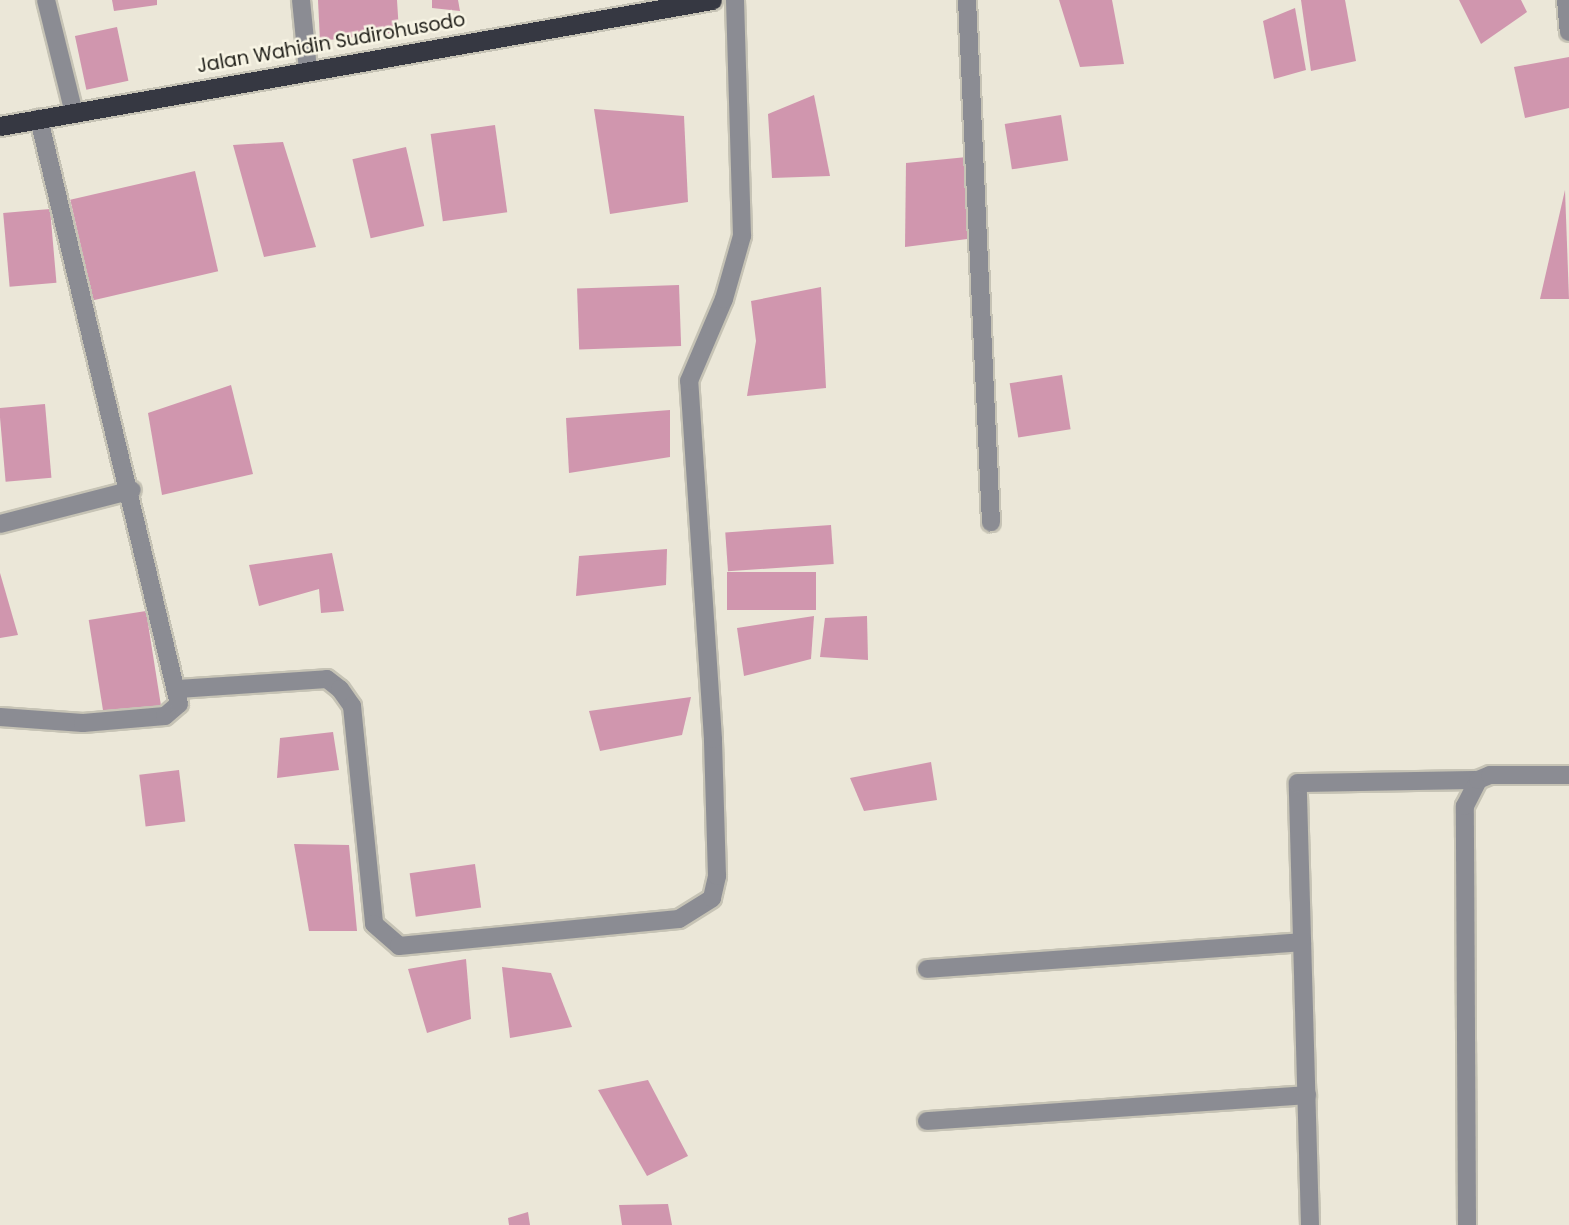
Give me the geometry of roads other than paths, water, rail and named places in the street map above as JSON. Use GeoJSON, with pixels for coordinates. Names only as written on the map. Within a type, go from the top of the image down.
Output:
{"type":"FeatureCollection","features":[{"type":"Feature","properties":{"kind":"highway","name":"Jalan Wahidin Sudirohusodo"},"geometry":{"type":"LineString","coordinates":[[0,126],[712,0]]}},
{"type":"Feature","properties":{"kind":"street"},"geometry":{"type":"LineString","coordinates":[[46,0],[74,113]]}},
{"type":"Feature","properties":{"kind":"street"},"geometry":{"type":"LineString","coordinates":[[301,0],[308,70]]}},
{"type":"Feature","properties":{"kind":"street"},"geometry":{"type":"LineString","coordinates":[[178,689],[327,679],[340,688],[352,706],[374,924],[399,946],[679,919],[712,898],[718,876],[713,739],[689,381],[724,299],[742,236],[734,0]]}},
{"type":"Feature","properties":{"kind":"street"},"geometry":{"type":"LineString","coordinates":[[967,0],[991,522]]}},
{"type":"Feature","properties":{"kind":"street"},"geometry":{"type":"LineString","coordinates":[[1566,0],[1569,32]]}},
{"type":"Feature","properties":{"kind":"street"},"geometry":{"type":"LineString","coordinates":[[0,717],[75,724],[165,716],[179,704],[178,689],[132,490],[38,119]]}},
{"type":"Feature","properties":{"kind":"street"},"geometry":{"type":"LineString","coordinates":[[0,524],[132,490]]}},
{"type":"Feature","properties":{"kind":"street"},"geometry":{"type":"LineString","coordinates":[[1310,1225],[1298,783],[1478,780],[1569,775]]}},
{"type":"Feature","properties":{"kind":"street"},"geometry":{"type":"LineString","coordinates":[[1467,1225],[1465,806],[1478,780]]}},
{"type":"Feature","properties":{"kind":"street"},"geometry":{"type":"LineString","coordinates":[[927,969],[1302,942]]}},
{"type":"Feature","properties":{"kind":"street"},"geometry":{"type":"LineString","coordinates":[[927,1121],[1307,1095]]}}]}
